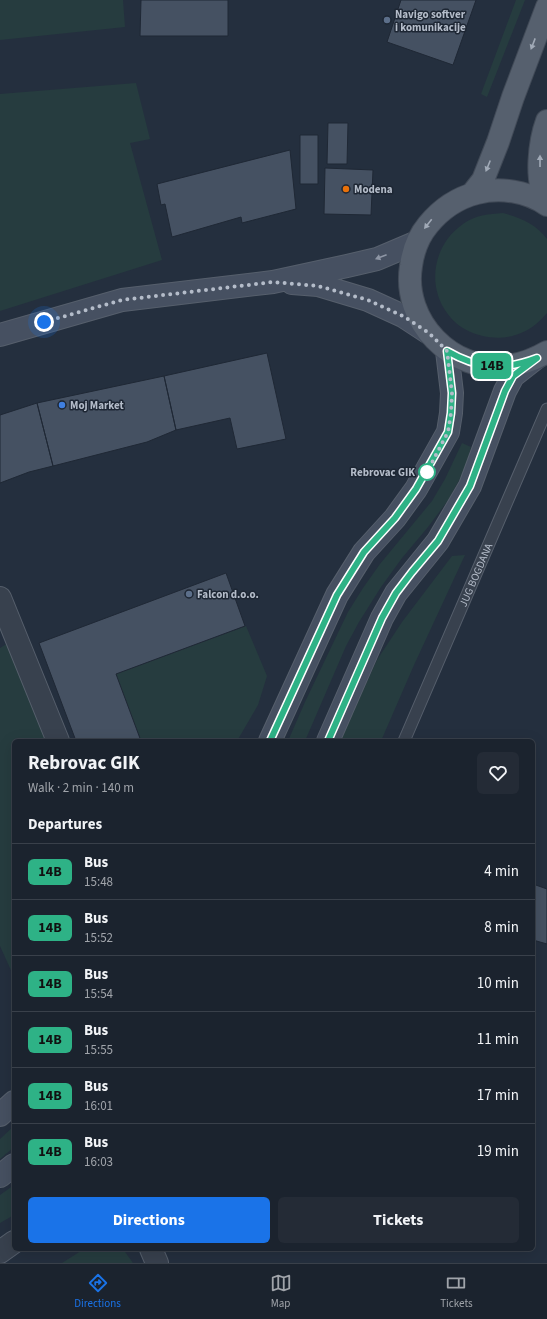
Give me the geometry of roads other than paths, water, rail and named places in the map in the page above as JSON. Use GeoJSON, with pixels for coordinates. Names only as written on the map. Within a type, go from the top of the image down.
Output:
{"type":"FeatureCollection","features":[{"type":"Feature","properties":{"kind":"main road"},"geometry":{"type":"LineString","coordinates":[[472,194],[482,180],[498,142],[513,97],[547,7]]}},
{"type":"Feature","properties":{"kind":"main road"},"geometry":{"type":"LineString","coordinates":[[547,121],[542,135],[540,176],[547,199]]}},
{"type":"Feature","properties":{"kind":"main road"},"geometry":{"type":"LineString","coordinates":[[542,355],[522,363],[507,366],[491,366],[476,364],[447,351],[429,333],[420,320],[415,310],[410,289],[411,265],[417,242],[424,229],[434,217],[445,207],[458,199],[472,194],[502,190],[531,196],[547,205]]}},
{"type":"Feature","properties":{"kind":"main road"},"geometry":{"type":"LineString","coordinates":[[0,335],[122,300],[273,282],[377,259],[417,242]]}},
{"type":"Feature","properties":{"kind":"main road"},"geometry":{"type":"LineString","coordinates":[[273,282],[318,286],[368,300],[403,316],[429,333]]}},
{"type":"Feature","properties":{"kind":"main road"},"geometry":{"type":"LineString","coordinates":[[271,739],[337,595],[364,552],[395,518],[416,489],[448,432],[452,393],[447,351]]}},
{"type":"Feature","properties":{"kind":"main road"},"geometry":{"type":"LineString","coordinates":[[329,739],[382,618],[396,593],[438,541],[463,499],[505,391],[513,376],[542,355]]}},
{"type":"Feature","properties":{"kind":"main road"},"geometry":{"type":"LineString","coordinates":[[0,1115],[12,1104]]}},
{"type":"Feature","properties":{"kind":"main road"},"geometry":{"type":"LineString","coordinates":[[0,1176],[12,1167]]}},
{"type":"Feature","properties":{"kind":"street"},"geometry":{"type":"LineString","coordinates":[[0,598],[57,739]]}},
{"type":"Feature","properties":{"kind":"street"},"geometry":{"type":"LineString","coordinates":[[0,1252],[12,1243]]}},
{"type":"Feature","properties":{"kind":"street"},"geometry":{"type":"LineString","coordinates":[[152,1251],[157,1263]]}},
{"type":"Feature","properties":{"kind":"lane","name":"JUG BOGDANA"},"geometry":{"type":"LineString","coordinates":[[405,739],[547,409]]}},
{"type":"Feature","properties":{"kind":"place","name":"Navigo softver i komunikacije"},"geometry":{"type":"Point","coordinates":[387,20]}},
{"type":"Feature","properties":{"kind":"place","name":"Modena"},"geometry":{"type":"Point","coordinates":[346,189]}},
{"type":"Feature","properties":{"kind":"place","name":"Moj Market"},"geometry":{"type":"Point","coordinates":[62,405]}},
{"type":"Feature","properties":{"kind":"place","name":"Rebrovac GIK"},"geometry":{"type":"Point","coordinates":[427,472]}},
{"type":"Feature","properties":{"kind":"place","name":"Falcon d.o.o."},"geometry":{"type":"Point","coordinates":[189,594]}}]}
